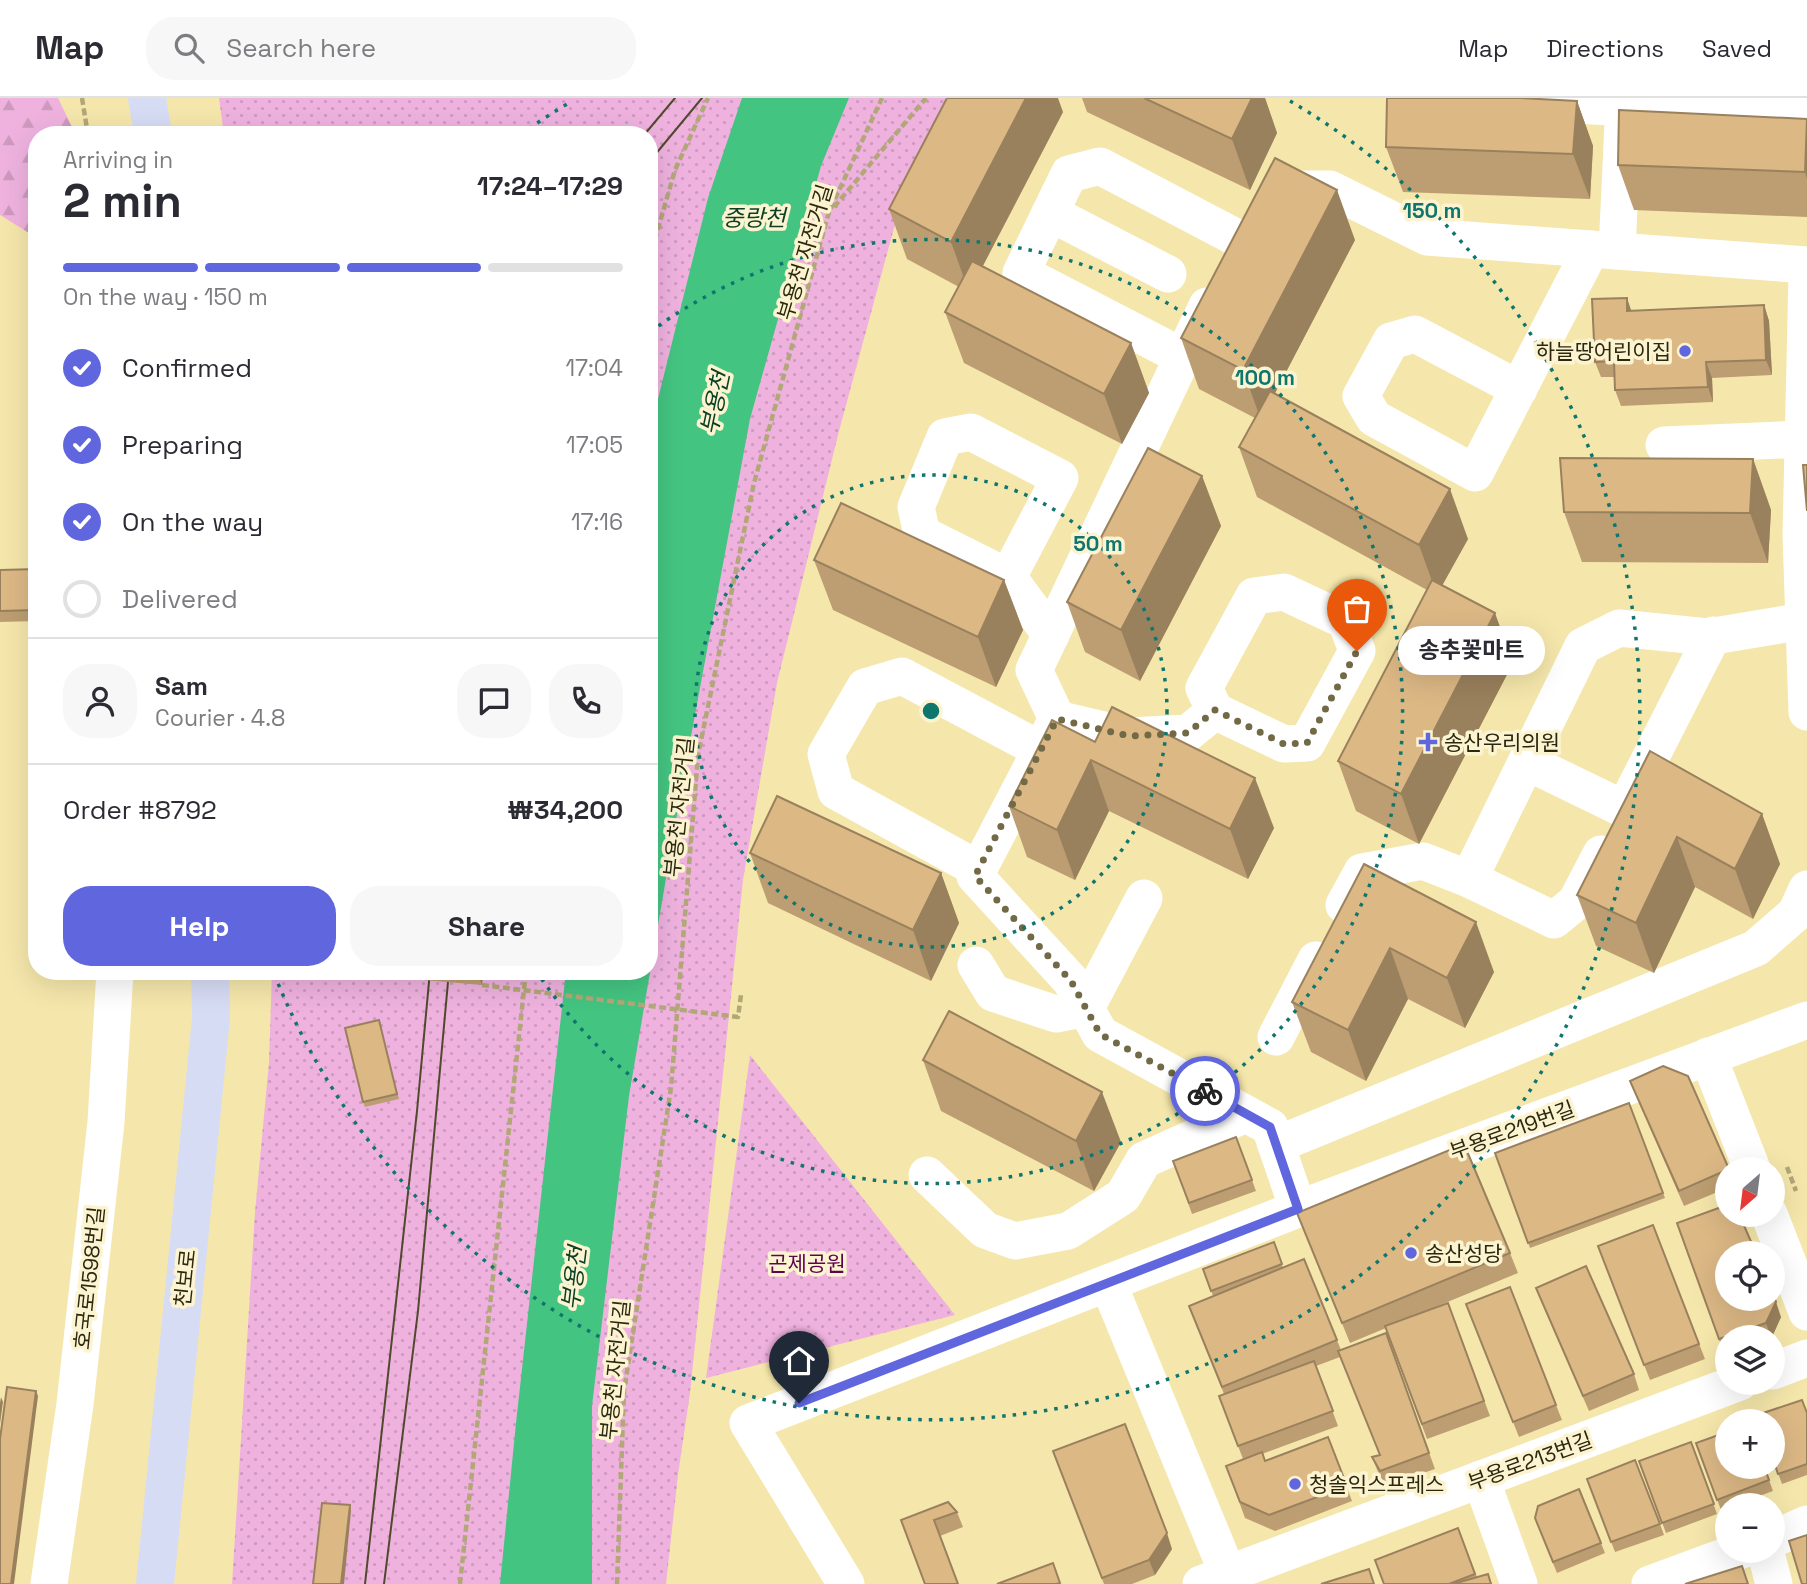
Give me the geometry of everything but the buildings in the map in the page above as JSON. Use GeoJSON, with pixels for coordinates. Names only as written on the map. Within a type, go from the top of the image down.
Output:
{"type":"FeatureCollection","features":[{"type":"Feature","properties":{"kind":"main road"},"geometry":{"type":"LineString","coordinates":[[147,98],[152,126]]}},
{"type":"Feature","properties":{"kind":"main road","name":"천보로"},"geometry":{"type":"LineString","coordinates":[[155,1584],[211,1018],[210,980]]}},
{"type":"Feature","properties":{"kind":"street"},"geometry":{"type":"LineString","coordinates":[[1490,102],[1807,116]]}},
{"type":"Feature","properties":{"kind":"street"},"geometry":{"type":"LineString","coordinates":[[1519,389],[1604,250],[1623,108]]}},
{"type":"Feature","properties":{"kind":"street"},"geometry":{"type":"LineString","coordinates":[[1182,357],[1021,273],[1069,174],[1100,166],[1229,259]]}},
{"type":"Feature","properties":{"kind":"street"},"geometry":{"type":"LineString","coordinates":[[1298,1209],[1270,1127],[1100,1034],[1071,981],[975,876],[1049,735],[1034,670],[1242,232],[1288,188],[1330,189],[1427,237],[1807,265]]}},
{"type":"Feature","properties":{"kind":"street"},"geometry":{"type":"LineString","coordinates":[[1050,213],[1168,274]]}},
{"type":"Feature","properties":{"kind":"street"},"geometry":{"type":"LineString","coordinates":[[1807,275],[1801,535],[1807,712]]}},
{"type":"Feature","properties":{"kind":"street"},"geometry":{"type":"LineString","coordinates":[[1664,445],[1804,439]]}},
{"type":"Feature","properties":{"kind":"street"},"geometry":{"type":"LineString","coordinates":[[1008,577],[1051,635]]}},
{"type":"Feature","properties":{"kind":"street"},"geometry":{"type":"LineString","coordinates":[[1284,592],[1346,621],[1357,651],[1307,743],[1284,744],[1215,710],[1204,688],[1254,596],[1284,592]]}},
{"type":"Feature","properties":{"kind":"street"},"geometry":{"type":"LineString","coordinates":[[1469,879],[1583,646],[1619,628],[1708,636],[1805,607]]}},
{"type":"Feature","properties":{"kind":"street"},"geometry":{"type":"LineString","coordinates":[[1276,1037],[1362,872],[1423,861],[1469,879],[1554,920],[1576,902],[1713,635]]}},
{"type":"Feature","properties":{"kind":"street"},"geometry":{"type":"LineString","coordinates":[[978,869],[836,791],[826,754],[865,687],[902,676],[1049,735],[1129,736],[1188,733],[1215,710]]}},
{"type":"Feature","properties":{"kind":"street"},"geometry":{"type":"LineString","coordinates":[[1527,762],[1624,809]]}},
{"type":"Feature","properties":{"kind":"street"},"geometry":{"type":"LineString","coordinates":[[1276,1145],[1756,948],[1796,913],[1807,891]]}},
{"type":"Feature","properties":{"kind":"street"},"geometry":{"type":"LineString","coordinates":[[1086,1008],[1144,898]]}},
{"type":"Feature","properties":{"kind":"street"},"geometry":{"type":"LineString","coordinates":[[976,965],[993,993],[1056,1014],[1086,1008]]}},
{"type":"Feature","properties":{"kind":"street","name":"호국로1598번길"},"geometry":{"type":"LineString","coordinates":[[49,1584],[75,1404],[106,1122],[114,980]]}},
{"type":"Feature","properties":{"kind":"street","name":"부용로219번길"},"geometry":{"type":"LineString","coordinates":[[846,1584],[748,1423],[1298,1209],[1807,1020]]}},
{"type":"Feature","properties":{"kind":"street"},"geometry":{"type":"LineString","coordinates":[[1708,1056],[1747,1157]]}},
{"type":"Feature","properties":{"kind":"street"},"geometry":{"type":"LineString","coordinates":[[927,1175],[985,1230],[1015,1241],[1068,1231],[1123,1196],[1144,1160],[1247,1114]]}},
{"type":"Feature","properties":{"kind":"street"},"geometry":{"type":"LineString","coordinates":[[1774,1227],[1807,1312]]}},
{"type":"Feature","properties":{"kind":"street"},"geometry":{"type":"LineString","coordinates":[[1108,1283],[1221,1580]]}},
{"type":"Feature","properties":{"kind":"street"},"geometry":{"type":"LineString","coordinates":[[1785,1366],[1807,1358]]}},
{"type":"Feature","properties":{"kind":"street","name":"부용로213번길"},"geometry":{"type":"LineString","coordinates":[[1221,1580],[1715,1392]]}},
{"type":"Feature","properties":{"kind":"street"},"geometry":{"type":"LineString","coordinates":[[1481,1479],[1519,1584]]}},
{"type":"Feature","properties":{"kind":"street"},"geometry":{"type":"LineString","coordinates":[[1785,1534],[1807,1524]]}},
{"type":"Feature","properties":{"kind":"street"},"geometry":{"type":"LineString","coordinates":[[1650,1584],[1715,1560]]}},
{"type":"Feature","properties":{"kind":"street"},"geometry":{"type":"LineString","coordinates":[[1768,1563],[1774,1584]]}},
{"type":"Feature","properties":{"kind":"path"},"geometry":{"type":"LineString","coordinates":[[82,98],[87,126]]}},
{"type":"Feature","properties":{"kind":"path"},"geometry":{"type":"LineString","coordinates":[[658,229],[675,170],[708,98]]}},
{"type":"Feature","properties":{"kind":"path","name":"부용천 자전거길"},"geometry":{"type":"LineString","coordinates":[[617,1584],[624,1391],[671,1088],[698,755],[754,484],[829,212],[882,98]]}},
{"type":"Feature","properties":{"kind":"path"},"geometry":{"type":"LineString","coordinates":[[829,212],[926,98]]}},
{"type":"Feature","properties":{"kind":"path"},"geometry":{"type":"LineString","coordinates":[[460,1584],[525,980]]}},
{"type":"Feature","properties":{"kind":"path"},"geometry":{"type":"LineString","coordinates":[[482,985],[738,1017],[741,995]]}},
{"type":"Feature","properties":{"kind":"green space"},"geometry":{"type":"Polygon","coordinates":[[[0,98],[58,98],[72,126],[28,126],[28,232],[0,215],[0,98]]]}},
{"type":"Feature","properties":{"kind":"green space"},"geometry":{"type":"Polygon","coordinates":[[[219,98],[955,98],[894,228],[839,431],[777,683],[743,880],[690,1393],[666,1584],[232,1584],[255,1212],[269,1062],[272,980],[658,980],[658,126],[223,126],[219,98]]]}},
{"type":"Feature","properties":{"kind":"green space","name":"곤제공원"},"geometry":{"type":"Polygon","coordinates":[[[750,1055],[955,1315],[706,1378],[750,1055]]]}},
{"type":"Feature","properties":{"kind":"water","name":"중랑천"},"geometry":{"type":"Polygon","coordinates":[[[742,98],[849,98],[821,166],[750,419],[658,925],[658,399],[708,198],[742,98]]]}},
{"type":"Feature","properties":{"kind":"water","name":"중랑천"},"geometry":{"type":"Polygon","coordinates":[[[565,980],[649,980],[629,1096],[592,1406],[592,1584],[500,1584],[565,980]]]}},
{"type":"Feature","properties":{"kind":"tram line"},"geometry":{"type":"LineString","coordinates":[[652,126],[675,98]]}},
{"type":"Feature","properties":{"kind":"tram line"},"geometry":{"type":"LineString","coordinates":[[658,151],[702,98]]}},
{"type":"Feature","properties":{"kind":"tram line"},"geometry":{"type":"LineString","coordinates":[[365,1584],[429,980]]}},
{"type":"Feature","properties":{"kind":"tram line"},"geometry":{"type":"LineString","coordinates":[[384,1584],[418,1311],[448,980]]}},
{"type":"Feature","properties":{"kind":"way so far"},"geometry":{"type":"LineString","coordinates":[[1205,1091],[1100,1034],[1071,981],[975,876],[1057,719],[1129,736],[1188,733],[1215,710],[1284,744],[1307,743],[1357,651]]}},
{"type":"Feature","properties":{"kind":"place","name":"하늘땅어린이집"},"geometry":{"type":"Point","coordinates":[1685,351]}},
{"type":"Feature","properties":{"kind":"place","name":"송추꽃마트"},"geometry":{"type":"Point","coordinates":[1357,651]}},
{"type":"Feature","properties":{"kind":"place","name":"송산우리의원"},"geometry":{"type":"Point","coordinates":[1428,742]}},
{"type":"Feature","properties":{"kind":"place","name":"송산성당"},"geometry":{"type":"Point","coordinates":[1411,1253]}},
{"type":"Feature","properties":{"kind":"place","name":"청솔익스프레스"},"geometry":{"type":"Point","coordinates":[1295,1484]}},
{"type":"Feature","properties":{"kind":"route"},"geometry":{"type":"LineString","coordinates":[[799,1403],[1298,1209],[1270,1127],[1205,1091]]}},
{"type":"Feature","properties":{"kind":"water label","name":"부용천"},"geometry":{"type":"Point","coordinates":[715,403]}},
{"type":"Feature","properties":{"kind":"water label","name":"부용천"},"geometry":{"type":"Point","coordinates":[574,1278]}}]}
